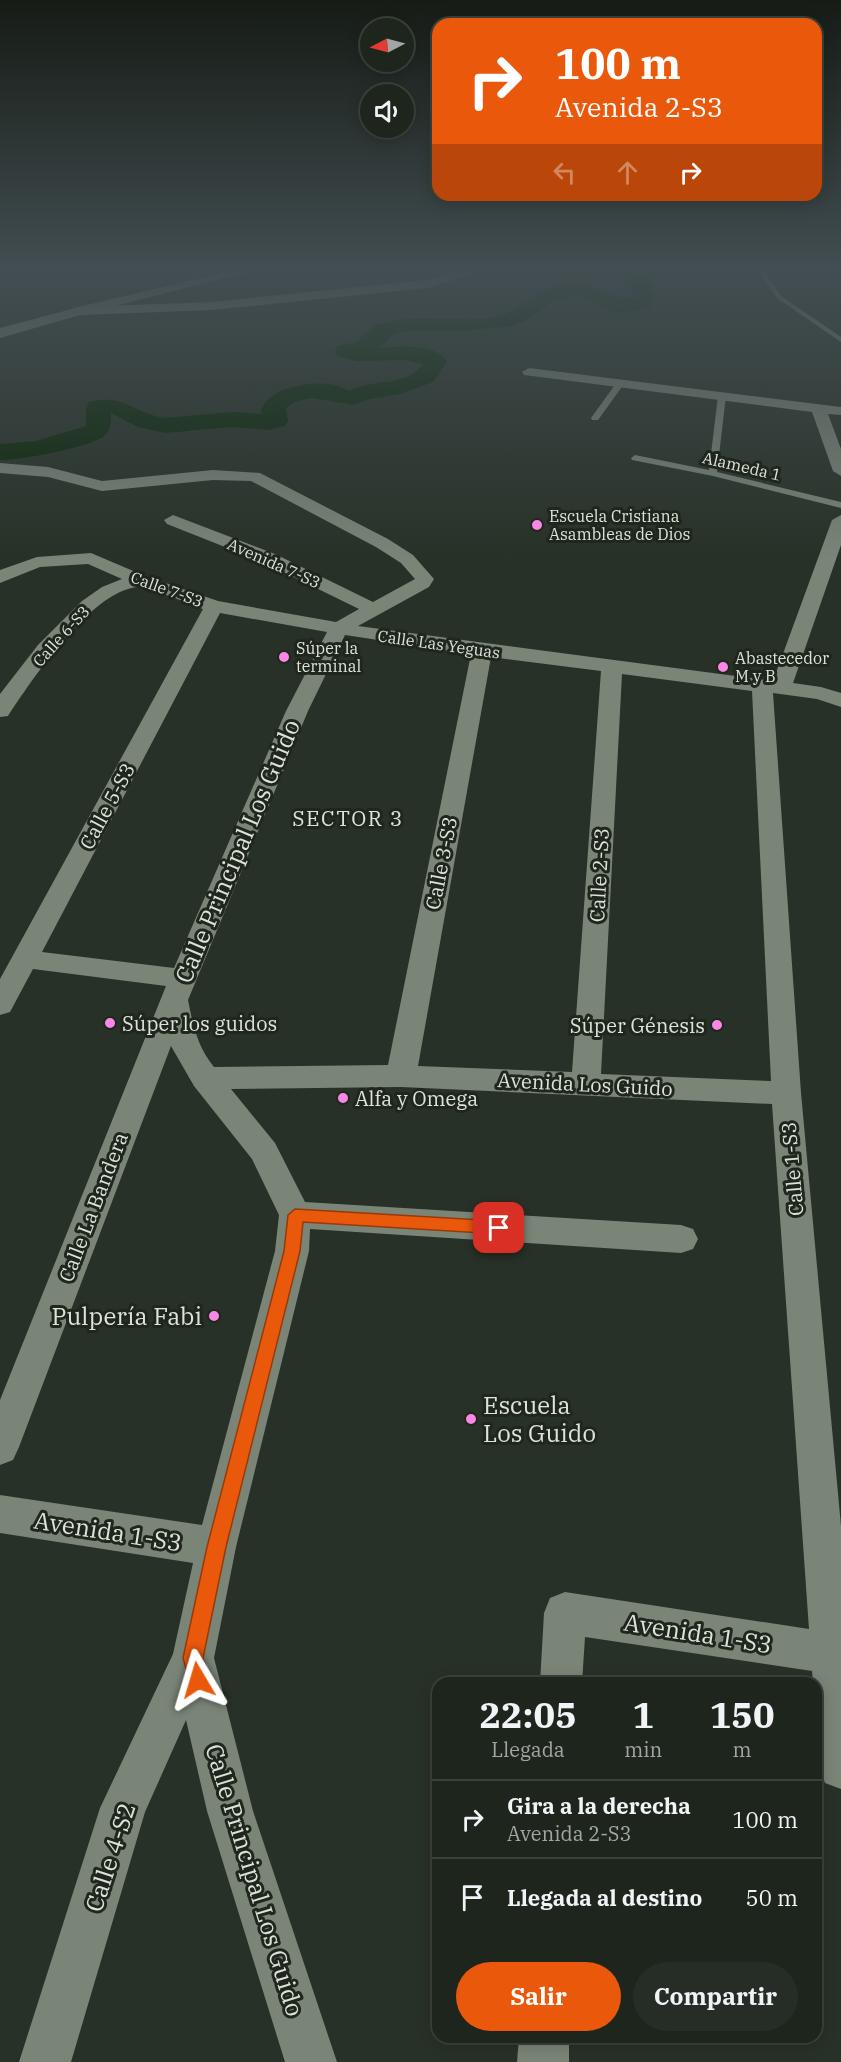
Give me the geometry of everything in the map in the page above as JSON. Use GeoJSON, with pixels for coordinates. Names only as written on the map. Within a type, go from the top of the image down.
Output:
{"type":"FeatureCollection","features":[{"type":"Feature","properties":{"kind":"street"},"geometry":{"type":"LineString","coordinates":[[529,372],[841,411]]}},
{"type":"Feature","properties":{"kind":"street"},"geometry":{"type":"LineString","coordinates":[[818,408],[841,471]]}},
{"type":"Feature","properties":{"kind":"street","name":"Calle Las Yeguas"},"geometry":{"type":"LineString","coordinates":[[0,468],[48,472],[102,486],[213,475],[254,476],[382,543],[407,559],[425,579],[422,583],[339,628]]}},
{"type":"Feature","properties":{"kind":"street","name":"Avenida 7-S3"},"geometry":{"type":"LineString","coordinates":[[173,520],[269,558],[373,609]]}},
{"type":"Feature","properties":{"kind":"street"},"geometry":{"type":"LineString","coordinates":[[772,686],[841,520]]}},
{"type":"Feature","properties":{"kind":"street","name":"Calle 7-S3"},"geometry":{"type":"LineString","coordinates":[[0,577],[37,562],[76,557],[104,562],[138,580],[214,606],[339,628]]}},
{"type":"Feature","properties":{"kind":"street","name":"Calle 6-S3"},"geometry":{"type":"LineString","coordinates":[[0,711],[84,607],[102,594],[138,580]]}},
{"type":"Feature","properties":{"kind":"street","name":"Calle 5-S3"},"geometry":{"type":"LineString","coordinates":[[0,1005],[214,606]]}},
{"type":"Feature","properties":{"kind":"street","name":"Calle Las Yeguas"},"geometry":{"type":"LineString","coordinates":[[339,628],[482,650],[821,693],[841,701]]}},
{"type":"Feature","properties":{"kind":"street","name":"Calle Principal Los Guido"},"geometry":{"type":"LineString","coordinates":[[311,2062],[230,1811],[193,1658],[216,1547],[292,1251],[295,1215],[264,1152],[190,1058],[182,1040],[179,990],[297,711],[339,628]]}},
{"type":"Feature","properties":{"kind":"street","name":"Calle 3-S3"},"geometry":{"type":"LineString","coordinates":[[401,1076],[482,650]]}},
{"type":"Feature","properties":{"kind":"street","name":"Calle 2-S3"},"geometry":{"type":"LineString","coordinates":[[586,1085],[612,666]]}},
{"type":"Feature","properties":{"kind":"street","name":"Calle 1-S3"},"geometry":{"type":"LineString","coordinates":[[772,686],[786,1093],[841,1767]]}},
{"type":"Feature","properties":{"kind":"street"},"geometry":{"type":"LineString","coordinates":[[24,959],[179,990]]}},
{"type":"Feature","properties":{"kind":"street","name":"Calle La Bandera"},"geometry":{"type":"LineString","coordinates":[[0,1447],[179,990]]}},
{"type":"Feature","properties":{"kind":"street","name":"Avenida Los Guido"},"geometry":{"type":"LineString","coordinates":[[204,1078],[401,1076],[786,1093]]}},
{"type":"Feature","properties":{"kind":"street"},"geometry":{"type":"LineString","coordinates":[[295,1215],[681,1239]]}},
{"type":"Feature","properties":{"kind":"street","name":"Avenida 1-S3"},"geometry":{"type":"LineString","coordinates":[[0,1514],[216,1547]]}},
{"type":"Feature","properties":{"kind":"street","name":"Avenida 1-S3"},"geometry":{"type":"LineString","coordinates":[[561,1677],[565,1613],[831,1653]]}},
{"type":"Feature","properties":{"kind":"street","name":"Calle 4-S2"},"geometry":{"type":"LineString","coordinates":[[45,2062],[123,1808],[193,1658]]}},
{"type":"Feature","properties":{"kind":"street"},"geometry":{"type":"LineString","coordinates":[[543,2062],[544,2043]]}},
{"type":"Feature","properties":{"kind":"lane"},"geometry":{"type":"LineString","coordinates":[[595,418],[620,384]]}},
{"type":"Feature","properties":{"kind":"lane"},"geometry":{"type":"LineString","coordinates":[[712,473],[722,396]]}},
{"type":"Feature","properties":{"kind":"lane","name":"Alameda 1"},"geometry":{"type":"LineString","coordinates":[[635,458],[712,473],[841,505]]}},
{"type":"Feature","properties":{"kind":"waterway"},"geometry":{"type":"LineString","coordinates":[[0,452],[36,449],[95,431],[99,425],[98,407],[114,406],[146,422],[176,426],[232,420],[268,422],[276,421],[273,410],[275,404],[290,395],[312,391],[337,393],[344,398],[353,398],[364,392],[393,389],[425,377],[431,368]]}},
{"type":"Feature","properties":{"kind":"place","name":"Escuela Cristiana Asambleas de Dios"},"geometry":{"type":"Point","coordinates":[537,525]}},
{"type":"Feature","properties":{"kind":"place","name":"Súper la terminal"},"geometry":{"type":"Point","coordinates":[284,657]}},
{"type":"Feature","properties":{"kind":"place","name":"Abastecedor M y B"},"geometry":{"type":"Point","coordinates":[723,667]}},
{"type":"Feature","properties":{"kind":"place","name":"Súper los guidos"},"geometry":{"type":"Point","coordinates":[110,1023]}},
{"type":"Feature","properties":{"kind":"place","name":"Súper Génesis"},"geometry":{"type":"Point","coordinates":[717,1025]}},
{"type":"Feature","properties":{"kind":"place","name":"Alfa y Omega"},"geometry":{"type":"Point","coordinates":[343,1098]}},
{"type":"Feature","properties":{"kind":"place","name":"Pulpería Fabi"},"geometry":{"type":"Point","coordinates":[214,1316]}},
{"type":"Feature","properties":{"kind":"place","name":"Escuela Los Guido"},"geometry":{"type":"Point","coordinates":[471,1419]}},
{"type":"Feature","properties":{"kind":"district","name":"SECTOR 3"},"geometry":{"type":"Point","coordinates":[348,818]}},
{"type":"Feature","properties":{"kind":"route"},"geometry":{"type":"LineString","coordinates":[[198,1680],[193,1658],[197,1636],[216,1547],[292,1251],[295,1215],[499,1228]]}}]}
